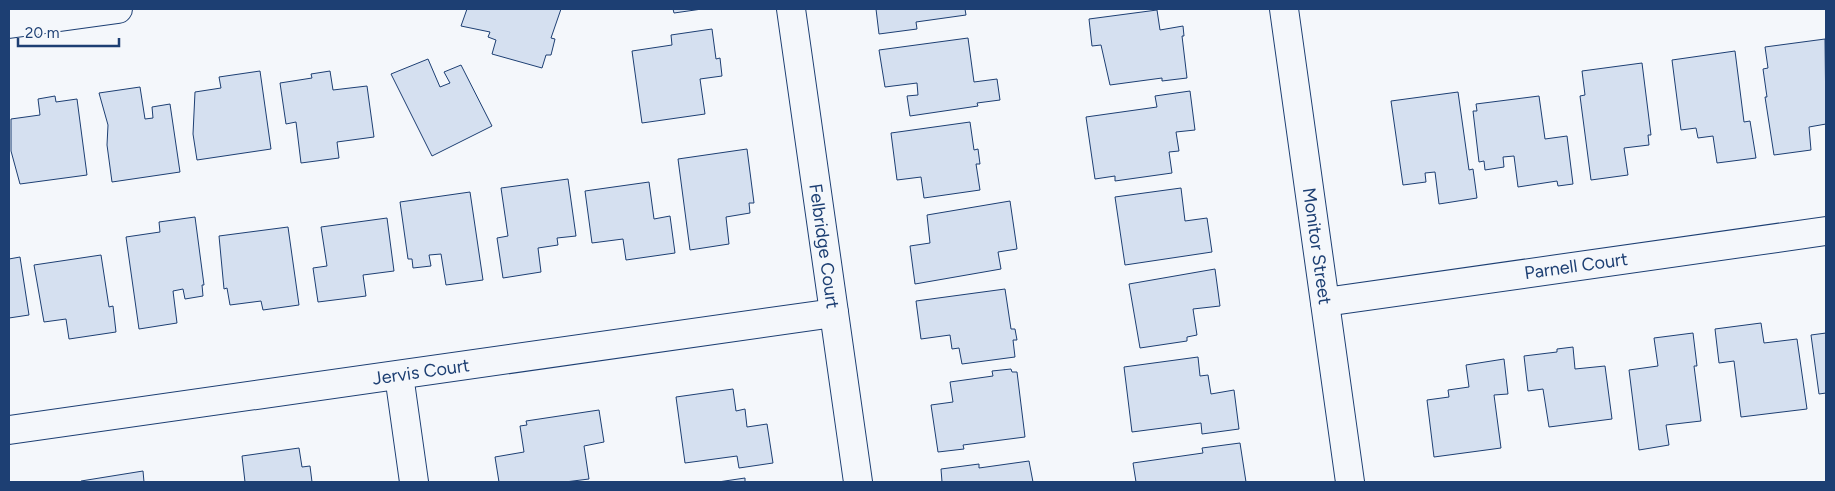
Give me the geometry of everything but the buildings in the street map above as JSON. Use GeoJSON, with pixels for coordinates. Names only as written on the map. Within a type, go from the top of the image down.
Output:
{"type":"FeatureCollection","features":[{"type":"Feature","properties":{"kind":"street"},"geometry":{"type":"LineString","coordinates":[[9,24],[118,9]]}},
{"type":"Feature","properties":{"kind":"street","name":"Felbridge Court"},"geometry":{"type":"LineString","coordinates":[[791,9],[858,482]]}},
{"type":"Feature","properties":{"kind":"street","name":"Monitor Street"},"geometry":{"type":"LineString","coordinates":[[1284,9],[1350,482]]}},
{"type":"Feature","properties":{"kind":"street","name":"Parnell Court"},"geometry":{"type":"LineString","coordinates":[[1325,302],[1826,231]]}},
{"type":"Feature","properties":{"kind":"street","name":"Jervis Court"},"geometry":{"type":"LineString","coordinates":[[9,430],[834,313]]}},
{"type":"Feature","properties":{"kind":"street"},"geometry":{"type":"LineString","coordinates":[[399,375],[414,482]]}}]}
